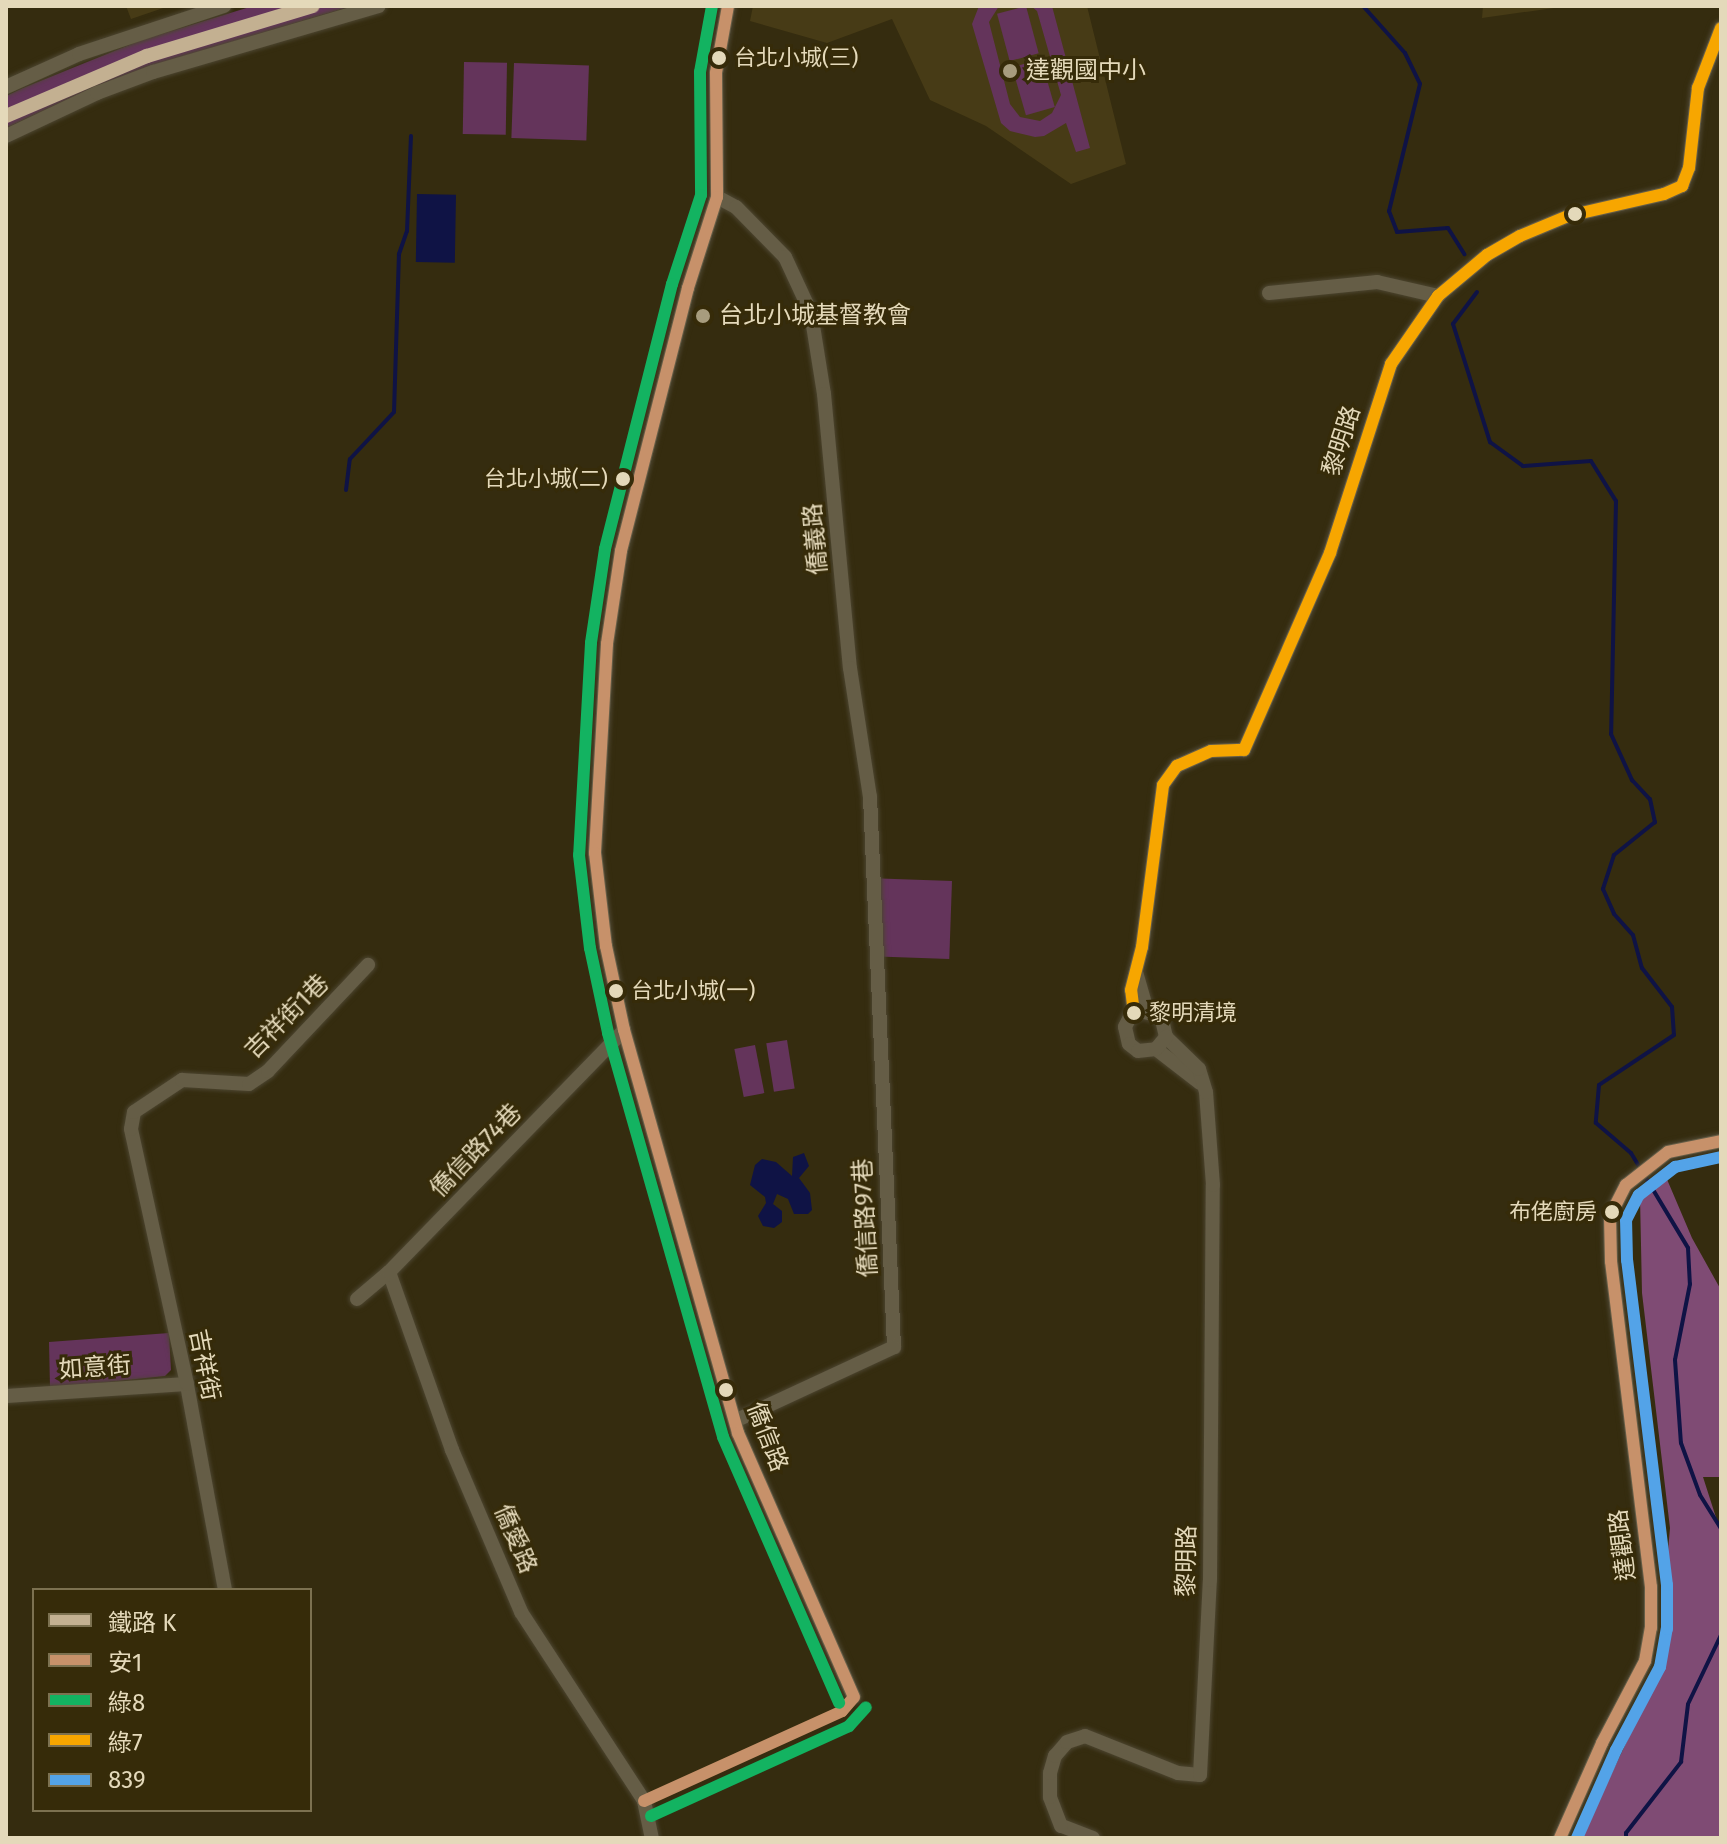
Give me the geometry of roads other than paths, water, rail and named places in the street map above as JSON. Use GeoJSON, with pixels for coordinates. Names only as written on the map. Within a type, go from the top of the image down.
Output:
{"type":"FeatureCollection","features":[{"type":"Feature","properties":{"kind":"street"},"geometry":{"type":"LineString","coordinates":[[6,87],[79,54],[224,6]]}},
{"type":"Feature","properties":{"kind":"street"},"geometry":{"type":"LineString","coordinates":[[6,136],[97,93],[153,72],[379,6]]}},
{"type":"Feature","properties":{"kind":"street","name":"僑信路"},"geometry":{"type":"LineString","coordinates":[[728,6],[716,73],[717,197],[688,288],[636,481],[607,644],[595,853],[606,946],[624,1030],[715,1359],[737,1420],[738,1433],[854,1697]]}},
{"type":"Feature","properties":{"kind":"street","name":"黎明路"},"geometry":{"type":"LineString","coordinates":[[1141,1012],[1136,971],[1142,947],[1163,785],[1177,766],[1211,751],[1244,750],[1330,553],[1391,364],[1438,296],[1487,255],[1520,236],[1568,216],[1664,194],[1682,186],[1689,168],[1698,88],[1721,28]]}},
{"type":"Feature","properties":{"kind":"street","name":"僑義路"},"geometry":{"type":"LineString","coordinates":[[717,197],[736,207],[785,257],[811,313],[824,394],[850,668],[870,797],[873,914]]}},
{"type":"Feature","properties":{"kind":"street"},"geometry":{"type":"LineString","coordinates":[[1269,293],[1377,282],[1438,296]]}},
{"type":"Feature","properties":{"kind":"street","name":"僑信路97巷"},"geometry":{"type":"LineString","coordinates":[[737,1420],[894,1347],[873,914]]}},
{"type":"Feature","properties":{"kind":"street","name":"吉祥街1巷"},"geometry":{"type":"LineString","coordinates":[[135,1149],[131,1129],[134,1112],[182,1080],[249,1084],[268,1071],[368,965]]}},
{"type":"Feature","properties":{"kind":"street","name":"黎明路"},"geometry":{"type":"LineString","coordinates":[[1141,1012],[1161,1016],[1167,1030],[1161,1043],[1138,1051],[1126,1039],[1126,1022],[1141,1012]]}},
{"type":"Feature","properties":{"kind":"street","name":"僑信路74巷"},"geometry":{"type":"LineString","coordinates":[[357,1299],[389,1272],[624,1030]]}},
{"type":"Feature","properties":{"kind":"street","name":"黎明路"},"geometry":{"type":"LineString","coordinates":[[1093,1838],[1061,1826],[1050,1797],[1050,1773],[1055,1756],[1067,1742],[1085,1736],[1178,1773],[1200,1775],[1210,1580],[1213,1185],[1206,1092],[1200,1083],[1199,1069],[1161,1043]]}},
{"type":"Feature","properties":{"kind":"street","name":"達觀路"},"geometry":{"type":"LineString","coordinates":[[1560,1838],[1602,1743],[1645,1661],[1651,1628],[1651,1587],[1611,1261],[1610,1216],[1626,1185],[1668,1152],[1721,1141]]}},
{"type":"Feature","properties":{"kind":"street","name":"吉祥街"},"geometry":{"type":"LineString","coordinates":[[135,1149],[187,1384],[225,1588]]}},
{"type":"Feature","properties":{"kind":"street","name":"僑愛路"},"geometry":{"type":"LineString","coordinates":[[389,1272],[452,1450],[521,1612],[644,1801],[654,1836]]}},
{"type":"Feature","properties":{"kind":"street","name":"如意街"},"geometry":{"type":"LineString","coordinates":[[6,1396],[187,1384]]}},
{"type":"Feature","properties":{"kind":"waterway"},"geometry":{"type":"LineString","coordinates":[[1363,6],[1405,53],[1420,84],[1389,211],[1397,232],[1448,228],[1464,254]]}},
{"type":"Feature","properties":{"kind":"waterway"},"geometry":{"type":"LineString","coordinates":[[346,490],[350,459],[394,412],[399,254],[407,231],[411,136]]}},
{"type":"Feature","properties":{"kind":"waterway"},"geometry":{"type":"LineString","coordinates":[[1477,292],[1453,324],[1490,442],[1523,466],[1591,461],[1616,501],[1611,734],[1632,780],[1650,799],[1655,822],[1614,855],[1603,889],[1614,914],[1633,935],[1642,968],[1672,1007],[1674,1035],[1599,1085],[1596,1123],[1631,1153],[1688,1248],[1690,1284],[1675,1360],[1681,1443],[1700,1495],[1721,1529]]}},
{"type":"Feature","properties":{"kind":"waterway"},"geometry":{"type":"LineString","coordinates":[[1626,1838],[1626,1833],[1681,1762],[1688,1704],[1721,1635]]}},
{"type":"Feature","properties":{"kind":"rail line","name":"K"},"geometry":{"type":"LineString","coordinates":[[6,116],[147,56],[313,6]]}},
{"type":"Feature","properties":{"kind":"place","name":"台北小城(三)"},"geometry":{"type":"Point","coordinates":[719,58]}},
{"type":"Feature","properties":{"kind":"place","name":"達觀國中小"},"geometry":{"type":"Point","coordinates":[1010,71]}},
{"type":"Feature","properties":{"kind":"place","name":"台北小城基督教會"},"geometry":{"type":"Point","coordinates":[703,316]}},
{"type":"Feature","properties":{"kind":"place","name":"台北小城(二)"},"geometry":{"type":"Point","coordinates":[623,479]}},
{"type":"Feature","properties":{"kind":"place","name":"台北小城(一)"},"geometry":{"type":"Point","coordinates":[616,991]}},
{"type":"Feature","properties":{"kind":"place","name":"黎明清境"},"geometry":{"type":"Point","coordinates":[1134,1013]}},
{"type":"Feature","properties":{"kind":"place","name":"布佬廚房"},"geometry":{"type":"Point","coordinates":[1612,1212]}}]}
